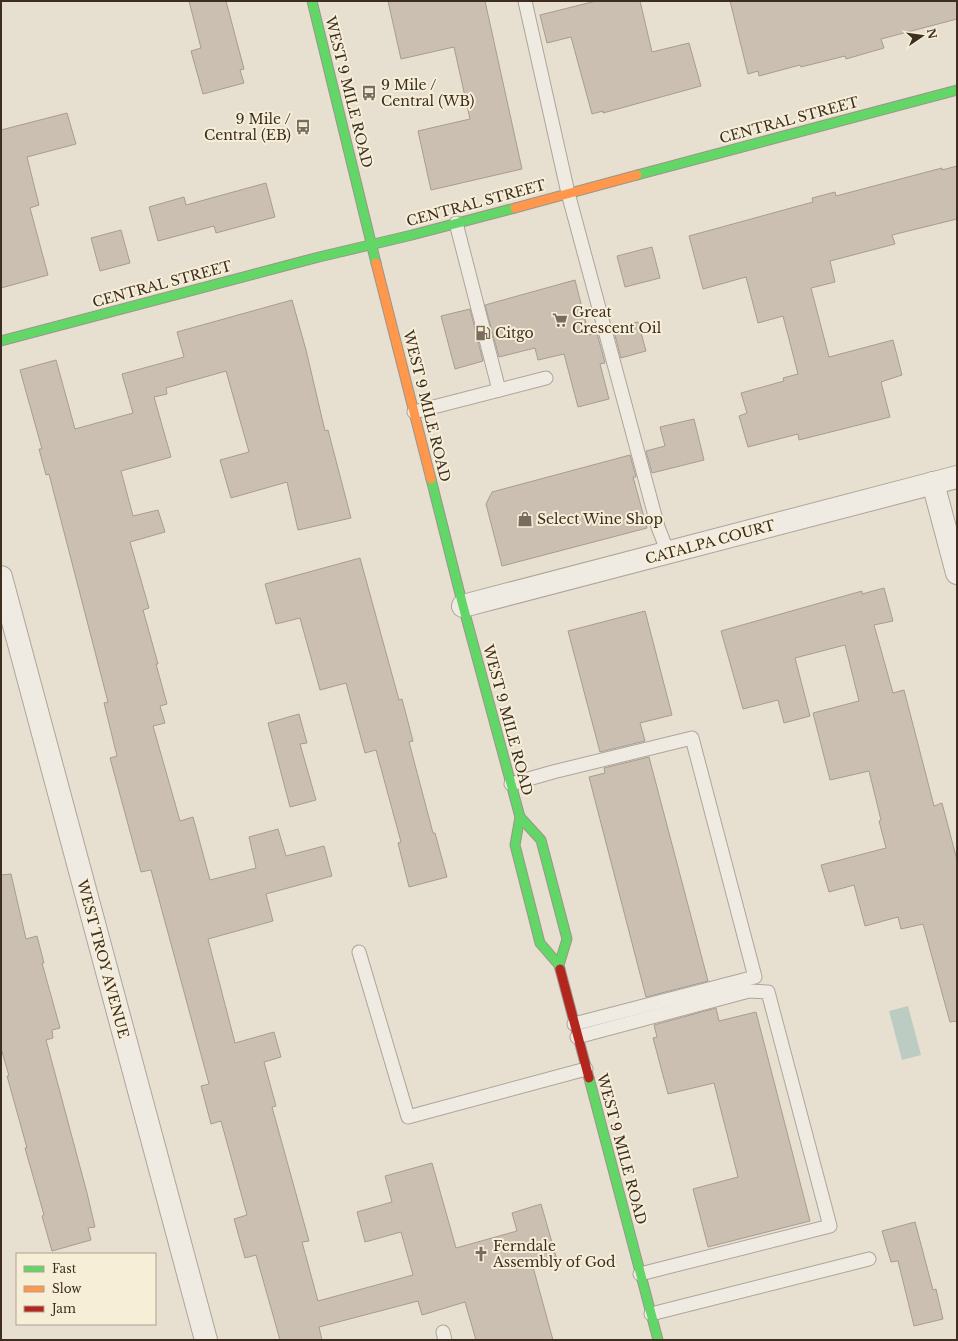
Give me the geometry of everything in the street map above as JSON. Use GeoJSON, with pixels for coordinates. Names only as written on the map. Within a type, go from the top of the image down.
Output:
{"type":"FeatureCollection","features":[{"type":"Feature","properties":{"kind":"main road","name":"WEST 9 MILE ROAD"},"geometry":{"type":"LineString","coordinates":[[312,1],[371,244],[520,817],[515,845],[532,913],[540,943],[559,965],[658,1340]]}},
{"type":"Feature","properties":{"kind":"main road","name":"CENTRAL STREET"},"geometry":{"type":"LineString","coordinates":[[1,341],[320,257],[456,223],[957,90]]}},
{"type":"Feature","properties":{"kind":"main road","name":"WEST 9 MILE ROAD"},"geometry":{"type":"LineString","coordinates":[[520,817],[541,840],[556,896],[567,939],[559,965]]}},
{"type":"Feature","properties":{"kind":"street","name":"CATALPA COURT"},"geometry":{"type":"LineString","coordinates":[[464,606],[957,477]]}},
{"type":"Feature","properties":{"kind":"street"},"geometry":{"type":"LineString","coordinates":[[933,483],[957,573]]}},
{"type":"Feature","properties":{"kind":"street","name":"WEST TROY AVENUE"},"geometry":{"type":"LineString","coordinates":[[1,577],[206,1340]]}},
{"type":"Feature","properties":{"kind":"lane"},"geometry":{"type":"LineString","coordinates":[[525,1],[568,193],[658,527],[668,553]]}},
{"type":"Feature","properties":{"kind":"lane"},"geometry":{"type":"LineString","coordinates":[[456,223],[499,390]]}},
{"type":"Feature","properties":{"kind":"lane"},"geometry":{"type":"LineString","coordinates":[[414,412],[546,378]]}},
{"type":"Feature","properties":{"kind":"lane"},"geometry":{"type":"LineString","coordinates":[[511,784],[553,772],[692,738],[753,969],[755,977],[574,1024]]}},
{"type":"Feature","properties":{"kind":"lane"},"geometry":{"type":"LineString","coordinates":[[359,952],[408,1117],[586,1070]]}},
{"type":"Feature","properties":{"kind":"lane"},"geometry":{"type":"LineString","coordinates":[[577,1037],[750,991],[768,992],[830,1226],[640,1274]]}},
{"type":"Feature","properties":{"kind":"lane"},"geometry":{"type":"LineString","coordinates":[[651,1314],[869,1259]]}},
{"type":"Feature","properties":{"kind":"shaded area"},"geometry":{"type":"Polygon","coordinates":[[[908,1006],[921,1055],[902,1060],[889,1011],[908,1006]]]}},
{"type":"Feature","properties":{"kind":"building"},"geometry":{"type":"Polygon","coordinates":[[[189,1],[226,1],[244,69],[240,70],[244,83],[203,94],[191,51],[201,48],[189,1]]]}},
{"type":"Feature","properties":{"kind":"building"},"geometry":{"type":"Polygon","coordinates":[[[388,1],[485,1],[522,169],[431,190],[418,131],[470,119],[454,47],[401,59],[388,1]]]}},
{"type":"Feature","properties":{"kind":"building"},"geometry":{"type":"Polygon","coordinates":[[[596,1],[640,1],[652,52],[689,43],[701,86],[603,113],[603,111],[592,114],[571,37],[547,43],[540,15],[596,1]]]}},
{"type":"Feature","properties":{"kind":"building"},"geometry":{"type":"Polygon","coordinates":[[[730,1],[957,1],[957,19],[881,39],[884,48],[846,59],[845,56],[801,67],[800,65],[759,76],[758,71],[748,74],[730,1]]]}},
{"type":"Feature","properties":{"kind":"building"},"geometry":{"type":"Polygon","coordinates":[[[67,113],[76,144],[27,157],[39,205],[30,208],[48,275],[1,288],[1,130],[67,113]]]}},
{"type":"Feature","properties":{"kind":"building"},"geometry":{"type":"Polygon","coordinates":[[[957,166],[957,219],[892,235],[895,244],[830,261],[835,282],[811,288],[829,357],[893,340],[902,375],[881,382],[890,417],[799,440],[798,434],[748,447],[739,416],[747,413],[741,393],[784,381],[783,378],[798,374],[783,316],[758,323],[746,277],[703,289],[689,236],[813,202],[812,198],[835,192],[836,196],[942,168],[942,170],[957,166]]]}},
{"type":"Feature","properties":{"kind":"building"},"geometry":{"type":"Polygon","coordinates":[[[266,183],[275,217],[216,233],[214,226],[158,241],[149,207],[184,197],[186,205],[266,183]]]}},
{"type":"Feature","properties":{"kind":"building"},"geometry":{"type":"Polygon","coordinates":[[[121,230],[130,263],[100,271],[91,238],[121,230]]]}},
{"type":"Feature","properties":{"kind":"building"},"geometry":{"type":"Polygon","coordinates":[[[652,247],[660,278],[625,287],[617,256],[652,247]]]}},
{"type":"Feature","properties":{"kind":"building"},"geometry":{"type":"Polygon","coordinates":[[[575,280],[589,335],[597,333],[605,363],[600,364],[609,399],[578,407],[564,354],[538,360],[535,348],[499,357],[485,305],[575,280]]]}},
{"type":"Feature","properties":{"kind":"building"},"geometry":{"type":"Polygon","coordinates":[[[292,300],[306,350],[325,431],[328,430],[351,518],[298,530],[287,482],[231,498],[220,460],[249,452],[226,371],[166,388],[167,394],[154,397],[171,457],[121,471],[133,516],[158,510],[165,532],[130,542],[149,608],[143,610],[167,704],[160,706],[165,723],[153,726],[180,821],[193,817],[210,880],[256,868],[249,837],[278,829],[286,856],[324,846],[332,876],[266,894],[273,921],[208,939],[235,1043],[274,1032],[281,1057],[264,1062],[276,1106],[272,1107],[309,1241],[302,1242],[318,1301],[413,1275],[401,1232],[365,1242],[357,1212],[392,1202],[385,1176],[432,1163],[456,1248],[517,1231],[512,1213],[541,1204],[557,1260],[533,1267],[553,1340],[476,1340],[465,1302],[422,1315],[418,1301],[319,1327],[322,1340],[280,1340],[256,1255],[245,1258],[234,1219],[247,1215],[221,1121],[211,1124],[201,1086],[209,1084],[151,870],[141,872],[110,758],[117,756],[104,703],[108,702],[49,474],[46,475],[39,449],[42,449],[20,370],[56,360],[75,429],[133,413],[122,374],[184,357],[177,332],[292,300]]]}},
{"type":"Feature","properties":{"kind":"building"},"geometry":{"type":"Polygon","coordinates":[[[470,309],[483,361],[455,369],[441,316],[470,309]]]}},
{"type":"Feature","properties":{"kind":"building"},"geometry":{"type":"Polygon","coordinates":[[[638,322],[646,351],[621,358],[613,328],[638,322]]]}},
{"type":"Feature","properties":{"kind":"building"},"geometry":{"type":"Polygon","coordinates":[[[694,419],[704,460],[652,473],[646,451],[665,446],[660,427],[694,419]]]}},
{"type":"Feature","properties":{"kind":"building"},"geometry":{"type":"Polygon","coordinates":[[[630,455],[636,477],[633,477],[647,528],[502,566],[486,504],[492,492],[630,455]]]}},
{"type":"Feature","properties":{"kind":"building"},"geometry":{"type":"Polygon","coordinates":[[[360,558],[399,700],[402,699],[413,741],[409,742],[433,833],[435,833],[447,877],[409,887],[398,843],[401,842],[376,750],[365,753],[346,683],[320,690],[300,618],[276,624],[265,584],[360,558]]]}},
{"type":"Feature","properties":{"kind":"building"},"geometry":{"type":"Polygon","coordinates":[[[884,588],[893,621],[874,625],[893,693],[904,690],[934,806],[942,803],[957,860],[957,1021],[950,1022],[923,924],[901,929],[898,917],[865,926],[854,885],[829,892],[821,865],[886,848],[869,771],[830,780],[813,713],[859,701],[845,645],[795,658],[810,716],[784,723],[778,700],[743,709],[721,631],[862,591],[862,594],[884,588]]]}},
{"type":"Feature","properties":{"kind":"building"},"geometry":{"type":"Polygon","coordinates":[[[645,611],[672,715],[640,723],[645,741],[600,752],[568,631],[645,611]]]}},
{"type":"Feature","properties":{"kind":"building"},"geometry":{"type":"Polygon","coordinates":[[[299,714],[307,743],[300,744],[316,800],[290,807],[268,723],[299,714]]]}},
{"type":"Feature","properties":{"kind":"building"},"geometry":{"type":"Polygon","coordinates":[[[649,757],[708,981],[646,997],[589,777],[605,773],[604,768],[649,757]]]}},
{"type":"Feature","properties":{"kind":"building"},"geometry":{"type":"Polygon","coordinates":[[[11,874],[26,939],[37,936],[44,963],[42,963],[60,1028],[52,1030],[53,1038],[46,1040],[95,1227],[88,1228],[91,1240],[52,1251],[1,1048],[1,875],[11,874]]]}},
{"type":"Feature","properties":{"kind":"building"},"geometry":{"type":"Polygon","coordinates":[[[716,1008],[719,1021],[756,1012],[810,1221],[708,1247],[693,1189],[738,1177],[714,1083],[668,1094],[653,1038],[657,1037],[654,1025],[716,1008]]]}},
{"type":"Feature","properties":{"kind":"building"},"geometry":{"type":"Polygon","coordinates":[[[915,1222],[933,1290],[936,1289],[943,1319],[914,1326],[898,1261],[891,1262],[882,1231],[915,1222]]]}},
{"type":"Feature","properties":{"kind":"traffic: fast"},"geometry":{"type":"LineString","coordinates":[[312,1],[376,263]]}},
{"type":"Feature","properties":{"kind":"traffic: fast"},"geometry":{"type":"LineString","coordinates":[[637,175],[957,90]]}},
{"type":"Feature","properties":{"kind":"traffic: fast"},"geometry":{"type":"LineString","coordinates":[[1,341],[319,257],[412,235],[515,208]]}},
{"type":"Feature","properties":{"kind":"traffic: fast"},"geometry":{"type":"LineString","coordinates":[[431,479],[463,606],[520,817],[515,845],[540,943],[559,965],[560,969]]}},
{"type":"Feature","properties":{"kind":"traffic: fast"},"geometry":{"type":"LineString","coordinates":[[520,817],[541,840],[567,939],[559,965]]}},
{"type":"Feature","properties":{"kind":"traffic: fast"},"geometry":{"type":"LineString","coordinates":[[589,1078],[658,1340]]}},
{"type":"Feature","properties":{"kind":"traffic: slow"},"geometry":{"type":"LineString","coordinates":[[515,208],[637,175]]}},
{"type":"Feature","properties":{"kind":"traffic: slow"},"geometry":{"type":"LineString","coordinates":[[376,263],[431,479]]}},
{"type":"Feature","properties":{"kind":"traffic: jam"},"geometry":{"type":"LineString","coordinates":[[560,969],[589,1078]]}},
{"type":"Feature","properties":{"kind":"place","name":"9 Mile / Central (WB)"},"geometry":{"type":"Point","coordinates":[369,93]}},
{"type":"Feature","properties":{"kind":"place","name":"9 Mile / Central (EB)"},"geometry":{"type":"Point","coordinates":[303,127]}},
{"type":"Feature","properties":{"kind":"place","name":"Great Crescent Oil"},"geometry":{"type":"Point","coordinates":[560,320]}},
{"type":"Feature","properties":{"kind":"place","name":"Citgo"},"geometry":{"type":"Point","coordinates":[483,333]}},
{"type":"Feature","properties":{"kind":"place","name":"Select Wine Shop"},"geometry":{"type":"Point","coordinates":[525,519]}},
{"type":"Feature","properties":{"kind":"place","name":"Ferndale Assembly of God"},"geometry":{"type":"Point","coordinates":[481,1254]}}]}
